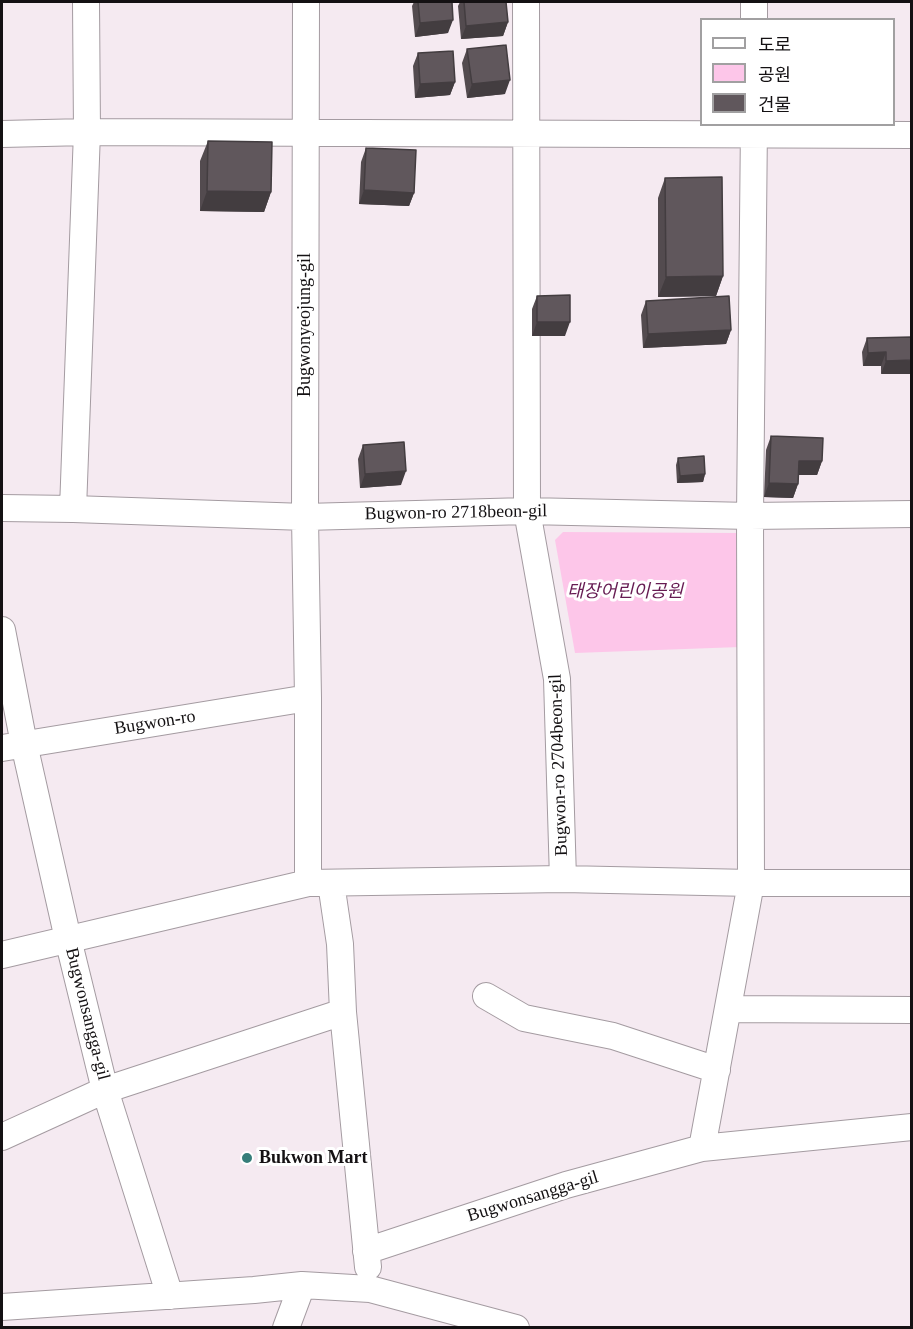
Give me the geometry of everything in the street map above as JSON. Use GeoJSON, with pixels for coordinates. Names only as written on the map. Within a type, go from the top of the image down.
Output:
{"type":"FeatureCollection","features":[{"type":"Feature","properties":{"kind":"street"},"geometry":{"type":"LineString","coordinates":[[73,509],[87,132],[86,2]]}},
{"type":"Feature","properties":{"kind":"street","name":"Bugwonyeojung-gil"},"geometry":{"type":"LineString","coordinates":[[305,517],[306,2]]}},
{"type":"Feature","properties":{"kind":"street"},"geometry":{"type":"LineString","coordinates":[[526,2],[527,511]]}},
{"type":"Feature","properties":{"kind":"street"},"geometry":{"type":"LineString","coordinates":[[754,2],[754,18]]}},
{"type":"Feature","properties":{"kind":"street"},"geometry":{"type":"LineString","coordinates":[[2,134],[87,132],[528,134],[754,130],[912,135]]}},
{"type":"Feature","properties":{"kind":"street"},"geometry":{"type":"LineString","coordinates":[[702,1148],[752,883],[750,516],[754,130]]}},
{"type":"Feature","properties":{"kind":"street","name":"Bugwon-ro 2718beon-gil"},"geometry":{"type":"LineString","coordinates":[[2,508],[305,517],[527,511],[750,516],[912,514]]}},
{"type":"Feature","properties":{"kind":"street","name":"Bugwon-ro 2704beon-gil"},"geometry":{"type":"LineString","coordinates":[[527,511],[557,679],[563,879]]}},
{"type":"Feature","properties":{"kind":"street"},"geometry":{"type":"LineString","coordinates":[[305,517],[308,698],[319,883],[340,944],[343,1012],[370,1288]]}},
{"type":"Feature","properties":{"kind":"street"},"geometry":{"type":"LineString","coordinates":[[2,630],[13,746],[68,939]]}},
{"type":"Feature","properties":{"kind":"street","name":"Bugwon-ro"},"geometry":{"type":"LineString","coordinates":[[13,746],[308,698]]}},
{"type":"Feature","properties":{"kind":"street","name":"Bugwon-ro 2704beon-gil"},"geometry":{"type":"LineString","coordinates":[[2,955],[319,883],[563,879],[752,883],[912,883]]}},
{"type":"Feature","properties":{"kind":"street","name":"Bugwonsangga-gil"},"geometry":{"type":"LineString","coordinates":[[68,939],[105,1090],[170,1296]]}},
{"type":"Feature","properties":{"kind":"street"},"geometry":{"type":"LineString","coordinates":[[486,996],[524,1018],[613,1036],[717,1070]]}},
{"type":"Feature","properties":{"kind":"street"},"geometry":{"type":"LineString","coordinates":[[729,1009],[912,1010]]}},
{"type":"Feature","properties":{"kind":"street","name":"Bugwonsangga-gil"},"geometry":{"type":"LineString","coordinates":[[2,1137],[105,1090],[343,1012]]}},
{"type":"Feature","properties":{"kind":"street","name":"Bugwonsangga-gil"},"geometry":{"type":"LineString","coordinates":[[366,1251],[566,1185],[702,1148],[912,1127]]}},
{"type":"Feature","properties":{"kind":"street"},"geometry":{"type":"LineString","coordinates":[[286,1328],[302,1285]]}},
{"type":"Feature","properties":{"kind":"street"},"geometry":{"type":"LineString","coordinates":[[2,1307],[302,1285],[370,1288],[516,1328]]}},
{"type":"Feature","properties":{"kind":"green space","name":"태장어린이공원"},"geometry":{"type":"Polygon","coordinates":[[[563,532],[738,533],[740,647],[575,653],[555,540],[563,532]]]}},
{"type":"Feature","properties":{"kind":"building"},"geometry":{"type":"Polygon","coordinates":[[[418,2],[452,2],[453,20],[420,23],[418,2]]]}},
{"type":"Feature","properties":{"kind":"building"},"geometry":{"type":"Polygon","coordinates":[[[464,2],[506,2],[508,22],[466,26],[464,2]]]}},
{"type":"Feature","properties":{"kind":"building"},"geometry":{"type":"Polygon","coordinates":[[[506,45],[510,80],[472,84],[467,49],[506,45]]]}},
{"type":"Feature","properties":{"kind":"building"},"geometry":{"type":"Polygon","coordinates":[[[453,51],[455,82],[420,84],[418,53],[453,51]]]}},
{"type":"Feature","properties":{"kind":"building"},"geometry":{"type":"Polygon","coordinates":[[[208,141],[272,142],[271,192],[207,191],[208,141]]]}},
{"type":"Feature","properties":{"kind":"building"},"geometry":{"type":"Polygon","coordinates":[[[366,148],[416,150],[414,193],[364,190],[366,148]]]}},
{"type":"Feature","properties":{"kind":"building"},"geometry":{"type":"Polygon","coordinates":[[[722,177],[723,276],[666,277],[665,178],[722,177]]]}},
{"type":"Feature","properties":{"kind":"building"},"geometry":{"type":"Polygon","coordinates":[[[570,295],[570,322],[537,322],[537,296],[570,295]]]}},
{"type":"Feature","properties":{"kind":"building"},"geometry":{"type":"Polygon","coordinates":[[[729,296],[731,330],[648,334],[646,301],[729,296]]]}},
{"type":"Feature","properties":{"kind":"building"},"geometry":{"type":"Polygon","coordinates":[[[912,337],[912,360],[886,361],[886,352],[868,353],[867,338],[912,337]]]}},
{"type":"Feature","properties":{"kind":"building"},"geometry":{"type":"Polygon","coordinates":[[[771,436],[823,438],[822,461],[799,461],[798,484],[769,483],[771,436]]]}},
{"type":"Feature","properties":{"kind":"building"},"geometry":{"type":"Polygon","coordinates":[[[404,442],[406,471],[365,474],[363,445],[404,442]]]}},
{"type":"Feature","properties":{"kind":"building"},"geometry":{"type":"Polygon","coordinates":[[[704,456],[705,474],[680,476],[678,458],[704,456]]]}},
{"type":"Feature","properties":{"kind":"place","name":"Bukwon Mart"},"geometry":{"type":"Point","coordinates":[247,1158]}}]}
